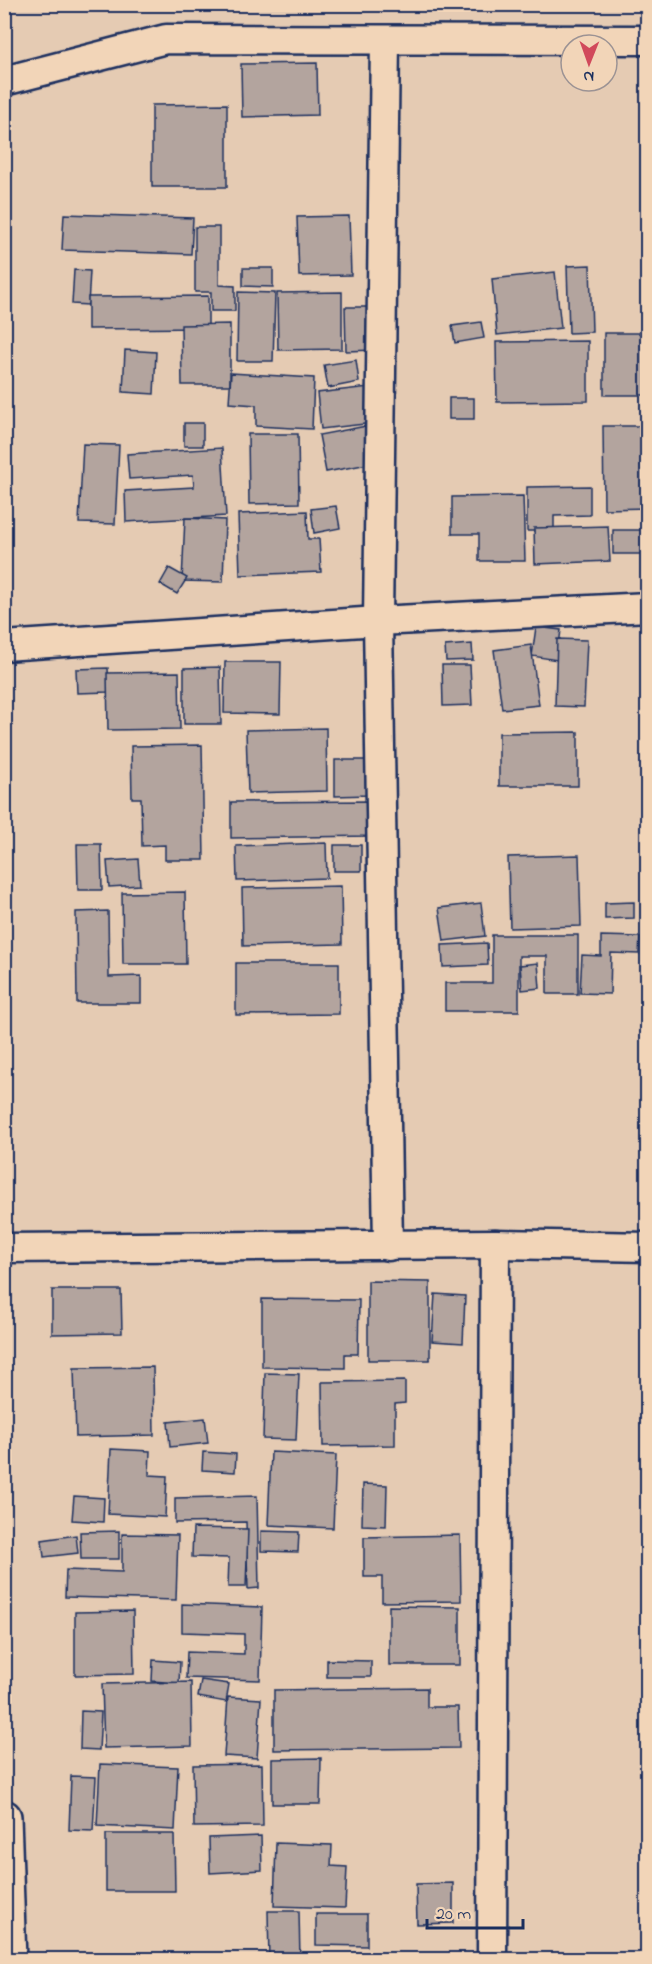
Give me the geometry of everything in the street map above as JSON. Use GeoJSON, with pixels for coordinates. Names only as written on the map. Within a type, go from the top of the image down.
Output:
{"type":"FeatureCollection","features":[{"type":"Feature","properties":{"kind":"main road"},"geometry":{"type":"LineString","coordinates":[[4,1817],[9,1959]]}},
{"type":"Feature","properties":{"kind":"street"},"geometry":{"type":"LineString","coordinates":[[4,81],[166,39],[648,40]]}},
{"type":"Feature","properties":{"kind":"street"},"geometry":{"type":"LineString","coordinates":[[385,40],[378,621],[388,1246]]}},
{"type":"Feature","properties":{"kind":"street"},"geometry":{"type":"LineString","coordinates":[[4,646],[378,621],[648,608]]}},
{"type":"Feature","properties":{"kind":"street"},"geometry":{"type":"LineString","coordinates":[[492,1959],[495,1244]]}},
{"type":"Feature","properties":{"kind":"street"},"geometry":{"type":"LineString","coordinates":[[4,1248],[495,1244],[648,1247]]}},
{"type":"Feature","properties":{"kind":"building"},"geometry":{"type":"Polygon","coordinates":[[[317,63],[318,115],[242,117],[241,64],[317,63]]]}},
{"type":"Feature","properties":{"kind":"building"},"geometry":{"type":"Polygon","coordinates":[[[227,104],[227,187],[152,187],[152,105],[227,104]]]}},
{"type":"Feature","properties":{"kind":"building"},"geometry":{"type":"Polygon","coordinates":[[[64,214],[193,218],[191,254],[62,250],[64,214]]]}},
{"type":"Feature","properties":{"kind":"building"},"geometry":{"type":"Polygon","coordinates":[[[349,216],[351,275],[299,276],[297,217],[349,216]]]}},
{"type":"Feature","properties":{"kind":"building"},"geometry":{"type":"Polygon","coordinates":[[[195,227],[219,227],[219,285],[235,286],[235,311],[211,311],[211,292],[195,292],[195,227]]]}},
{"type":"Feature","properties":{"kind":"building"},"geometry":{"type":"Polygon","coordinates":[[[590,265],[592,332],[569,333],[567,266],[590,265]]]}},
{"type":"Feature","properties":{"kind":"building"},"geometry":{"type":"Polygon","coordinates":[[[243,268],[273,268],[273,287],[243,286],[243,268]]]}},
{"type":"Feature","properties":{"kind":"building"},"geometry":{"type":"Polygon","coordinates":[[[74,270],[90,271],[88,305],[72,304],[74,270]]]}},
{"type":"Feature","properties":{"kind":"building"},"geometry":{"type":"Polygon","coordinates":[[[555,272],[561,328],[497,335],[492,279],[555,272]]]}},
{"type":"Feature","properties":{"kind":"building"},"geometry":{"type":"Polygon","coordinates":[[[238,292],[275,293],[273,361],[237,361],[238,292]]]}},
{"type":"Feature","properties":{"kind":"building"},"geometry":{"type":"Polygon","coordinates":[[[342,292],[342,349],[278,350],[277,293],[342,292]]]}},
{"type":"Feature","properties":{"kind":"building"},"geometry":{"type":"Polygon","coordinates":[[[208,296],[208,328],[88,329],[88,297],[208,296]]]}},
{"type":"Feature","properties":{"kind":"building"},"geometry":{"type":"Polygon","coordinates":[[[345,307],[374,307],[375,350],[346,351],[345,307]]]}},
{"type":"Feature","properties":{"kind":"building"},"geometry":{"type":"Polygon","coordinates":[[[481,322],[484,338],[455,343],[452,326],[481,322]]]}},
{"type":"Feature","properties":{"kind":"building"},"geometry":{"type":"Polygon","coordinates":[[[230,324],[230,385],[182,385],[181,325],[230,324]]]}},
{"type":"Feature","properties":{"kind":"building"},"geometry":{"type":"Polygon","coordinates":[[[604,333],[648,333],[648,395],[604,395],[604,333]]]}},
{"type":"Feature","properties":{"kind":"building"},"geometry":{"type":"Polygon","coordinates":[[[588,341],[588,401],[497,402],[496,342],[588,341]]]}},
{"type":"Feature","properties":{"kind":"building"},"geometry":{"type":"Polygon","coordinates":[[[125,350],[156,352],[154,394],[123,392],[125,350]]]}},
{"type":"Feature","properties":{"kind":"building"},"geometry":{"type":"Polygon","coordinates":[[[356,360],[359,382],[328,388],[324,365],[356,360]]]}},
{"type":"Feature","properties":{"kind":"building"},"geometry":{"type":"Polygon","coordinates":[[[231,373],[314,378],[312,429],[256,426],[256,405],[229,403],[231,373]]]}},
{"type":"Feature","properties":{"kind":"building"},"geometry":{"type":"Polygon","coordinates":[[[378,386],[382,422],[321,429],[317,393],[378,386]]]}},
{"type":"Feature","properties":{"kind":"building"},"geometry":{"type":"Polygon","coordinates":[[[449,398],[474,398],[474,419],[449,419],[449,398]]]}},
{"type":"Feature","properties":{"kind":"building"},"geometry":{"type":"Polygon","coordinates":[[[184,423],[203,423],[203,446],[184,446],[184,423]]]}},
{"type":"Feature","properties":{"kind":"building"},"geometry":{"type":"Polygon","coordinates":[[[377,424],[384,461],[326,472],[319,435],[377,424]]]}},
{"type":"Feature","properties":{"kind":"building"},"geometry":{"type":"Polygon","coordinates":[[[603,426],[648,426],[648,508],[604,509],[603,426]]]}},
{"type":"Feature","properties":{"kind":"building"},"geometry":{"type":"Polygon","coordinates":[[[248,434],[298,434],[299,503],[249,504],[248,434]]]}},
{"type":"Feature","properties":{"kind":"building"},"geometry":{"type":"Polygon","coordinates":[[[83,444],[119,445],[115,524],[79,523],[83,444]]]}},
{"type":"Feature","properties":{"kind":"building"},"geometry":{"type":"Polygon","coordinates":[[[222,448],[226,516],[126,522],[125,491],[194,487],[193,475],[129,479],[127,454],[222,448]]]}},
{"type":"Feature","properties":{"kind":"building"},"geometry":{"type":"Polygon","coordinates":[[[590,486],[590,515],[554,516],[554,531],[527,531],[527,487],[590,486]]]}},
{"type":"Feature","properties":{"kind":"building"},"geometry":{"type":"Polygon","coordinates":[[[523,496],[525,561],[479,561],[479,534],[452,534],[452,497],[523,496]]]}},
{"type":"Feature","properties":{"kind":"building"},"geometry":{"type":"Polygon","coordinates":[[[336,506],[340,528],[314,533],[311,509],[336,506]]]}},
{"type":"Feature","properties":{"kind":"building"},"geometry":{"type":"Polygon","coordinates":[[[307,511],[308,539],[319,539],[321,572],[240,575],[238,514],[307,511]]]}},
{"type":"Feature","properties":{"kind":"building"},"geometry":{"type":"Polygon","coordinates":[[[185,518],[225,520],[223,582],[182,581],[185,518]]]}},
{"type":"Feature","properties":{"kind":"building"},"geometry":{"type":"Polygon","coordinates":[[[608,526],[610,561],[535,564],[534,528],[608,526]]]}},
{"type":"Feature","properties":{"kind":"building"},"geometry":{"type":"Polygon","coordinates":[[[613,530],[648,530],[648,554],[613,554],[613,530]]]}},
{"type":"Feature","properties":{"kind":"building"},"geometry":{"type":"Polygon","coordinates":[[[169,568],[187,578],[177,594],[160,584],[169,568]]]}},
{"type":"Feature","properties":{"kind":"building"},"geometry":{"type":"Polygon","coordinates":[[[536,627],[561,630],[557,660],[532,656],[536,627]]]}},
{"type":"Feature","properties":{"kind":"building"},"geometry":{"type":"Polygon","coordinates":[[[557,639],[587,640],[584,707],[555,706],[557,639]]]}},
{"type":"Feature","properties":{"kind":"building"},"geometry":{"type":"Polygon","coordinates":[[[472,644],[473,660],[446,661],[445,646],[472,644]]]}},
{"type":"Feature","properties":{"kind":"building"},"geometry":{"type":"Polygon","coordinates":[[[531,645],[539,705],[502,709],[494,650],[531,645]]]}},
{"type":"Feature","properties":{"kind":"building"},"geometry":{"type":"Polygon","coordinates":[[[225,662],[281,662],[280,714],[224,713],[225,662]]]}},
{"type":"Feature","properties":{"kind":"building"},"geometry":{"type":"Polygon","coordinates":[[[442,665],[470,665],[472,705],[443,706],[442,665]]]}},
{"type":"Feature","properties":{"kind":"building"},"geometry":{"type":"Polygon","coordinates":[[[220,667],[221,724],[184,724],[184,668],[220,667]]]}},
{"type":"Feature","properties":{"kind":"building"},"geometry":{"type":"Polygon","coordinates":[[[108,668],[109,692],[77,693],[76,669],[108,668]]]}},
{"type":"Feature","properties":{"kind":"building"},"geometry":{"type":"Polygon","coordinates":[[[179,672],[180,729],[108,730],[107,673],[179,672]]]}},
{"type":"Feature","properties":{"kind":"building"},"geometry":{"type":"Polygon","coordinates":[[[326,728],[327,791],[248,793],[246,730],[326,728]]]}},
{"type":"Feature","properties":{"kind":"building"},"geometry":{"type":"Polygon","coordinates":[[[578,732],[578,786],[499,786],[499,733],[578,732]]]}},
{"type":"Feature","properties":{"kind":"building"},"geometry":{"type":"Polygon","coordinates":[[[202,745],[204,860],[165,860],[165,845],[142,846],[141,798],[132,798],[131,746],[202,745]]]}},
{"type":"Feature","properties":{"kind":"building"},"geometry":{"type":"Polygon","coordinates":[[[335,760],[369,760],[369,795],[335,796],[335,760]]]}},
{"type":"Feature","properties":{"kind":"building"},"geometry":{"type":"Polygon","coordinates":[[[371,801],[371,836],[231,838],[231,802],[371,801]]]}},
{"type":"Feature","properties":{"kind":"building"},"geometry":{"type":"Polygon","coordinates":[[[326,843],[327,878],[237,881],[236,846],[326,843]]]}},
{"type":"Feature","properties":{"kind":"building"},"geometry":{"type":"Polygon","coordinates":[[[77,844],[101,844],[102,890],[78,890],[77,844]]]}},
{"type":"Feature","properties":{"kind":"building"},"geometry":{"type":"Polygon","coordinates":[[[334,845],[361,845],[361,871],[334,871],[334,845]]]}},
{"type":"Feature","properties":{"kind":"building"},"geometry":{"type":"Polygon","coordinates":[[[579,855],[581,926],[510,928],[508,857],[579,855]]]}},
{"type":"Feature","properties":{"kind":"building"},"geometry":{"type":"Polygon","coordinates":[[[138,859],[140,885],[109,887],[107,861],[138,859]]]}},
{"type":"Feature","properties":{"kind":"building"},"geometry":{"type":"Polygon","coordinates":[[[341,886],[342,944],[243,946],[242,888],[341,886]]]}},
{"type":"Feature","properties":{"kind":"building"},"geometry":{"type":"Polygon","coordinates":[[[185,892],[186,964],[123,964],[122,893],[185,892]]]}},
{"type":"Feature","properties":{"kind":"building"},"geometry":{"type":"Polygon","coordinates":[[[634,902],[634,918],[605,919],[605,903],[634,902]]]}},
{"type":"Feature","properties":{"kind":"building"},"geometry":{"type":"Polygon","coordinates":[[[481,903],[485,936],[444,941],[439,908],[481,903]]]}},
{"type":"Feature","properties":{"kind":"building"},"geometry":{"type":"Polygon","coordinates":[[[108,911],[109,977],[141,976],[141,1003],[77,1003],[76,912],[108,911]]]}},
{"type":"Feature","properties":{"kind":"building"},"geometry":{"type":"Polygon","coordinates":[[[492,935],[578,935],[578,994],[547,994],[547,956],[519,956],[519,1011],[445,1011],[445,983],[492,983],[492,935]]]}},
{"type":"Feature","properties":{"kind":"building"},"geometry":{"type":"Polygon","coordinates":[[[601,936],[640,937],[639,954],[611,953],[610,994],[580,993],[582,955],[601,956],[601,936]]]}},
{"type":"Feature","properties":{"kind":"building"},"geometry":{"type":"Polygon","coordinates":[[[487,943],[488,965],[443,967],[442,945],[487,943]]]}},
{"type":"Feature","properties":{"kind":"building"},"geometry":{"type":"Polygon","coordinates":[[[236,963],[339,963],[339,1014],[236,1015],[236,963]]]}},
{"type":"Feature","properties":{"kind":"building"},"geometry":{"type":"Polygon","coordinates":[[[538,963],[540,988],[522,990],[520,965],[538,963]]]}},
{"type":"Feature","properties":{"kind":"building"},"geometry":{"type":"Polygon","coordinates":[[[368,1281],[430,1282],[430,1360],[368,1360],[368,1281]]]}},
{"type":"Feature","properties":{"kind":"building"},"geometry":{"type":"Polygon","coordinates":[[[52,1290],[121,1290],[122,1333],[52,1334],[52,1290]]]}},
{"type":"Feature","properties":{"kind":"building"},"geometry":{"type":"Polygon","coordinates":[[[435,1294],[465,1296],[463,1343],[432,1341],[435,1294]]]}},
{"type":"Feature","properties":{"kind":"building"},"geometry":{"type":"Polygon","coordinates":[[[262,1299],[359,1300],[358,1354],[345,1354],[345,1368],[262,1367],[262,1299]]]}},
{"type":"Feature","properties":{"kind":"building"},"geometry":{"type":"Polygon","coordinates":[[[153,1367],[154,1435],[76,1437],[74,1368],[153,1367]]]}},
{"type":"Feature","properties":{"kind":"building"},"geometry":{"type":"Polygon","coordinates":[[[265,1373],[299,1374],[296,1440],[263,1439],[265,1373]]]}},
{"type":"Feature","properties":{"kind":"building"},"geometry":{"type":"Polygon","coordinates":[[[405,1381],[405,1403],[395,1404],[395,1445],[323,1446],[322,1382],[405,1381]]]}},
{"type":"Feature","properties":{"kind":"building"},"geometry":{"type":"Polygon","coordinates":[[[205,1418],[208,1443],[170,1447],[168,1422],[205,1418]]]}},
{"type":"Feature","properties":{"kind":"building"},"geometry":{"type":"Polygon","coordinates":[[[111,1449],[150,1451],[149,1475],[167,1476],[165,1517],[108,1514],[111,1449]]]}},
{"type":"Feature","properties":{"kind":"building"},"geometry":{"type":"Polygon","coordinates":[[[203,1452],[236,1454],[235,1472],[202,1470],[203,1452]]]}},
{"type":"Feature","properties":{"kind":"building"},"geometry":{"type":"Polygon","coordinates":[[[271,1452],[336,1455],[333,1528],[268,1525],[271,1452]]]}},
{"type":"Feature","properties":{"kind":"building"},"geometry":{"type":"Polygon","coordinates":[[[363,1484],[387,1485],[386,1526],[362,1525],[363,1484]]]}},
{"type":"Feature","properties":{"kind":"building"},"geometry":{"type":"Polygon","coordinates":[[[74,1496],[104,1498],[103,1522],[72,1520],[74,1496]]]}},
{"type":"Feature","properties":{"kind":"building"},"geometry":{"type":"Polygon","coordinates":[[[257,1496],[259,1588],[248,1589],[246,1522],[175,1523],[175,1498],[257,1496]]]}},
{"type":"Feature","properties":{"kind":"building"},"geometry":{"type":"Polygon","coordinates":[[[193,1528],[248,1529],[246,1587],[228,1587],[229,1558],[192,1557],[193,1528]]]}},
{"type":"Feature","properties":{"kind":"building"},"geometry":{"type":"Polygon","coordinates":[[[119,1531],[119,1559],[81,1559],[80,1532],[119,1531]]]}},
{"type":"Feature","properties":{"kind":"building"},"geometry":{"type":"Polygon","coordinates":[[[261,1531],[299,1532],[298,1552],[261,1551],[261,1531]]]}},
{"type":"Feature","properties":{"kind":"building"},"geometry":{"type":"Polygon","coordinates":[[[122,1534],[178,1535],[176,1600],[65,1597],[66,1570],[122,1572],[122,1534]]]}},
{"type":"Feature","properties":{"kind":"building"},"geometry":{"type":"Polygon","coordinates":[[[76,1535],[78,1553],[44,1557],[42,1540],[76,1535]]]}},
{"type":"Feature","properties":{"kind":"building"},"geometry":{"type":"Polygon","coordinates":[[[460,1535],[461,1601],[382,1602],[382,1577],[364,1577],[364,1537],[460,1535]]]}},
{"type":"Feature","properties":{"kind":"building"},"geometry":{"type":"Polygon","coordinates":[[[182,1604],[262,1607],[260,1680],[186,1678],[187,1652],[244,1654],[244,1634],[182,1632],[182,1604]]]}},
{"type":"Feature","properties":{"kind":"building"},"geometry":{"type":"Polygon","coordinates":[[[389,1606],[460,1607],[460,1665],[389,1665],[389,1606]]]}},
{"type":"Feature","properties":{"kind":"building"},"geometry":{"type":"Polygon","coordinates":[[[133,1611],[134,1674],[75,1675],[75,1612],[133,1611]]]}},
{"type":"Feature","properties":{"kind":"building"},"geometry":{"type":"Polygon","coordinates":[[[153,1660],[180,1662],[179,1683],[152,1681],[153,1660]]]}},
{"type":"Feature","properties":{"kind":"building"},"geometry":{"type":"Polygon","coordinates":[[[327,1660],[371,1661],[371,1677],[327,1677],[327,1660]]]}},
{"type":"Feature","properties":{"kind":"building"},"geometry":{"type":"Polygon","coordinates":[[[201,1680],[229,1684],[226,1702],[198,1697],[201,1680]]]}},
{"type":"Feature","properties":{"kind":"building"},"geometry":{"type":"Polygon","coordinates":[[[191,1682],[192,1746],[104,1748],[102,1684],[191,1682]]]}},
{"type":"Feature","properties":{"kind":"building"},"geometry":{"type":"Polygon","coordinates":[[[427,1688],[427,1707],[458,1707],[459,1748],[274,1750],[274,1690],[427,1688]]]}},
{"type":"Feature","properties":{"kind":"building"},"geometry":{"type":"Polygon","coordinates":[[[228,1697],[261,1699],[257,1758],[224,1756],[228,1697]]]}},
{"type":"Feature","properties":{"kind":"building"},"geometry":{"type":"Polygon","coordinates":[[[81,1711],[101,1712],[99,1750],[80,1749],[81,1711]]]}},
{"type":"Feature","properties":{"kind":"building"},"geometry":{"type":"Polygon","coordinates":[[[321,1758],[320,1804],[272,1804],[272,1759],[321,1758]]]}},
{"type":"Feature","properties":{"kind":"building"},"geometry":{"type":"Polygon","coordinates":[[[100,1764],[178,1767],[175,1830],[97,1826],[100,1764]]]}},
{"type":"Feature","properties":{"kind":"building"},"geometry":{"type":"Polygon","coordinates":[[[262,1764],[263,1826],[194,1827],[193,1765],[262,1764]]]}},
{"type":"Feature","properties":{"kind":"building"},"geometry":{"type":"Polygon","coordinates":[[[71,1776],[96,1777],[93,1831],[69,1830],[71,1776]]]}},
{"type":"Feature","properties":{"kind":"building"},"geometry":{"type":"Polygon","coordinates":[[[106,1834],[174,1834],[175,1891],[106,1891],[106,1834]]]}},
{"type":"Feature","properties":{"kind":"building"},"geometry":{"type":"Polygon","coordinates":[[[261,1836],[262,1870],[210,1873],[209,1838],[261,1836]]]}},
{"type":"Feature","properties":{"kind":"building"},"geometry":{"type":"Polygon","coordinates":[[[276,1843],[332,1845],[331,1866],[347,1867],[345,1908],[274,1906],[276,1843]]]}},
{"type":"Feature","properties":{"kind":"building"},"geometry":{"type":"Polygon","coordinates":[[[453,1883],[453,1923],[417,1924],[416,1884],[453,1883]]]}},
{"type":"Feature","properties":{"kind":"building"},"geometry":{"type":"Polygon","coordinates":[[[268,1911],[299,1911],[300,1960],[269,1960],[268,1911]]]}},
{"type":"Feature","properties":{"kind":"building"},"geometry":{"type":"Polygon","coordinates":[[[316,1914],[367,1914],[367,1946],[316,1945],[316,1914]]]}}]}
